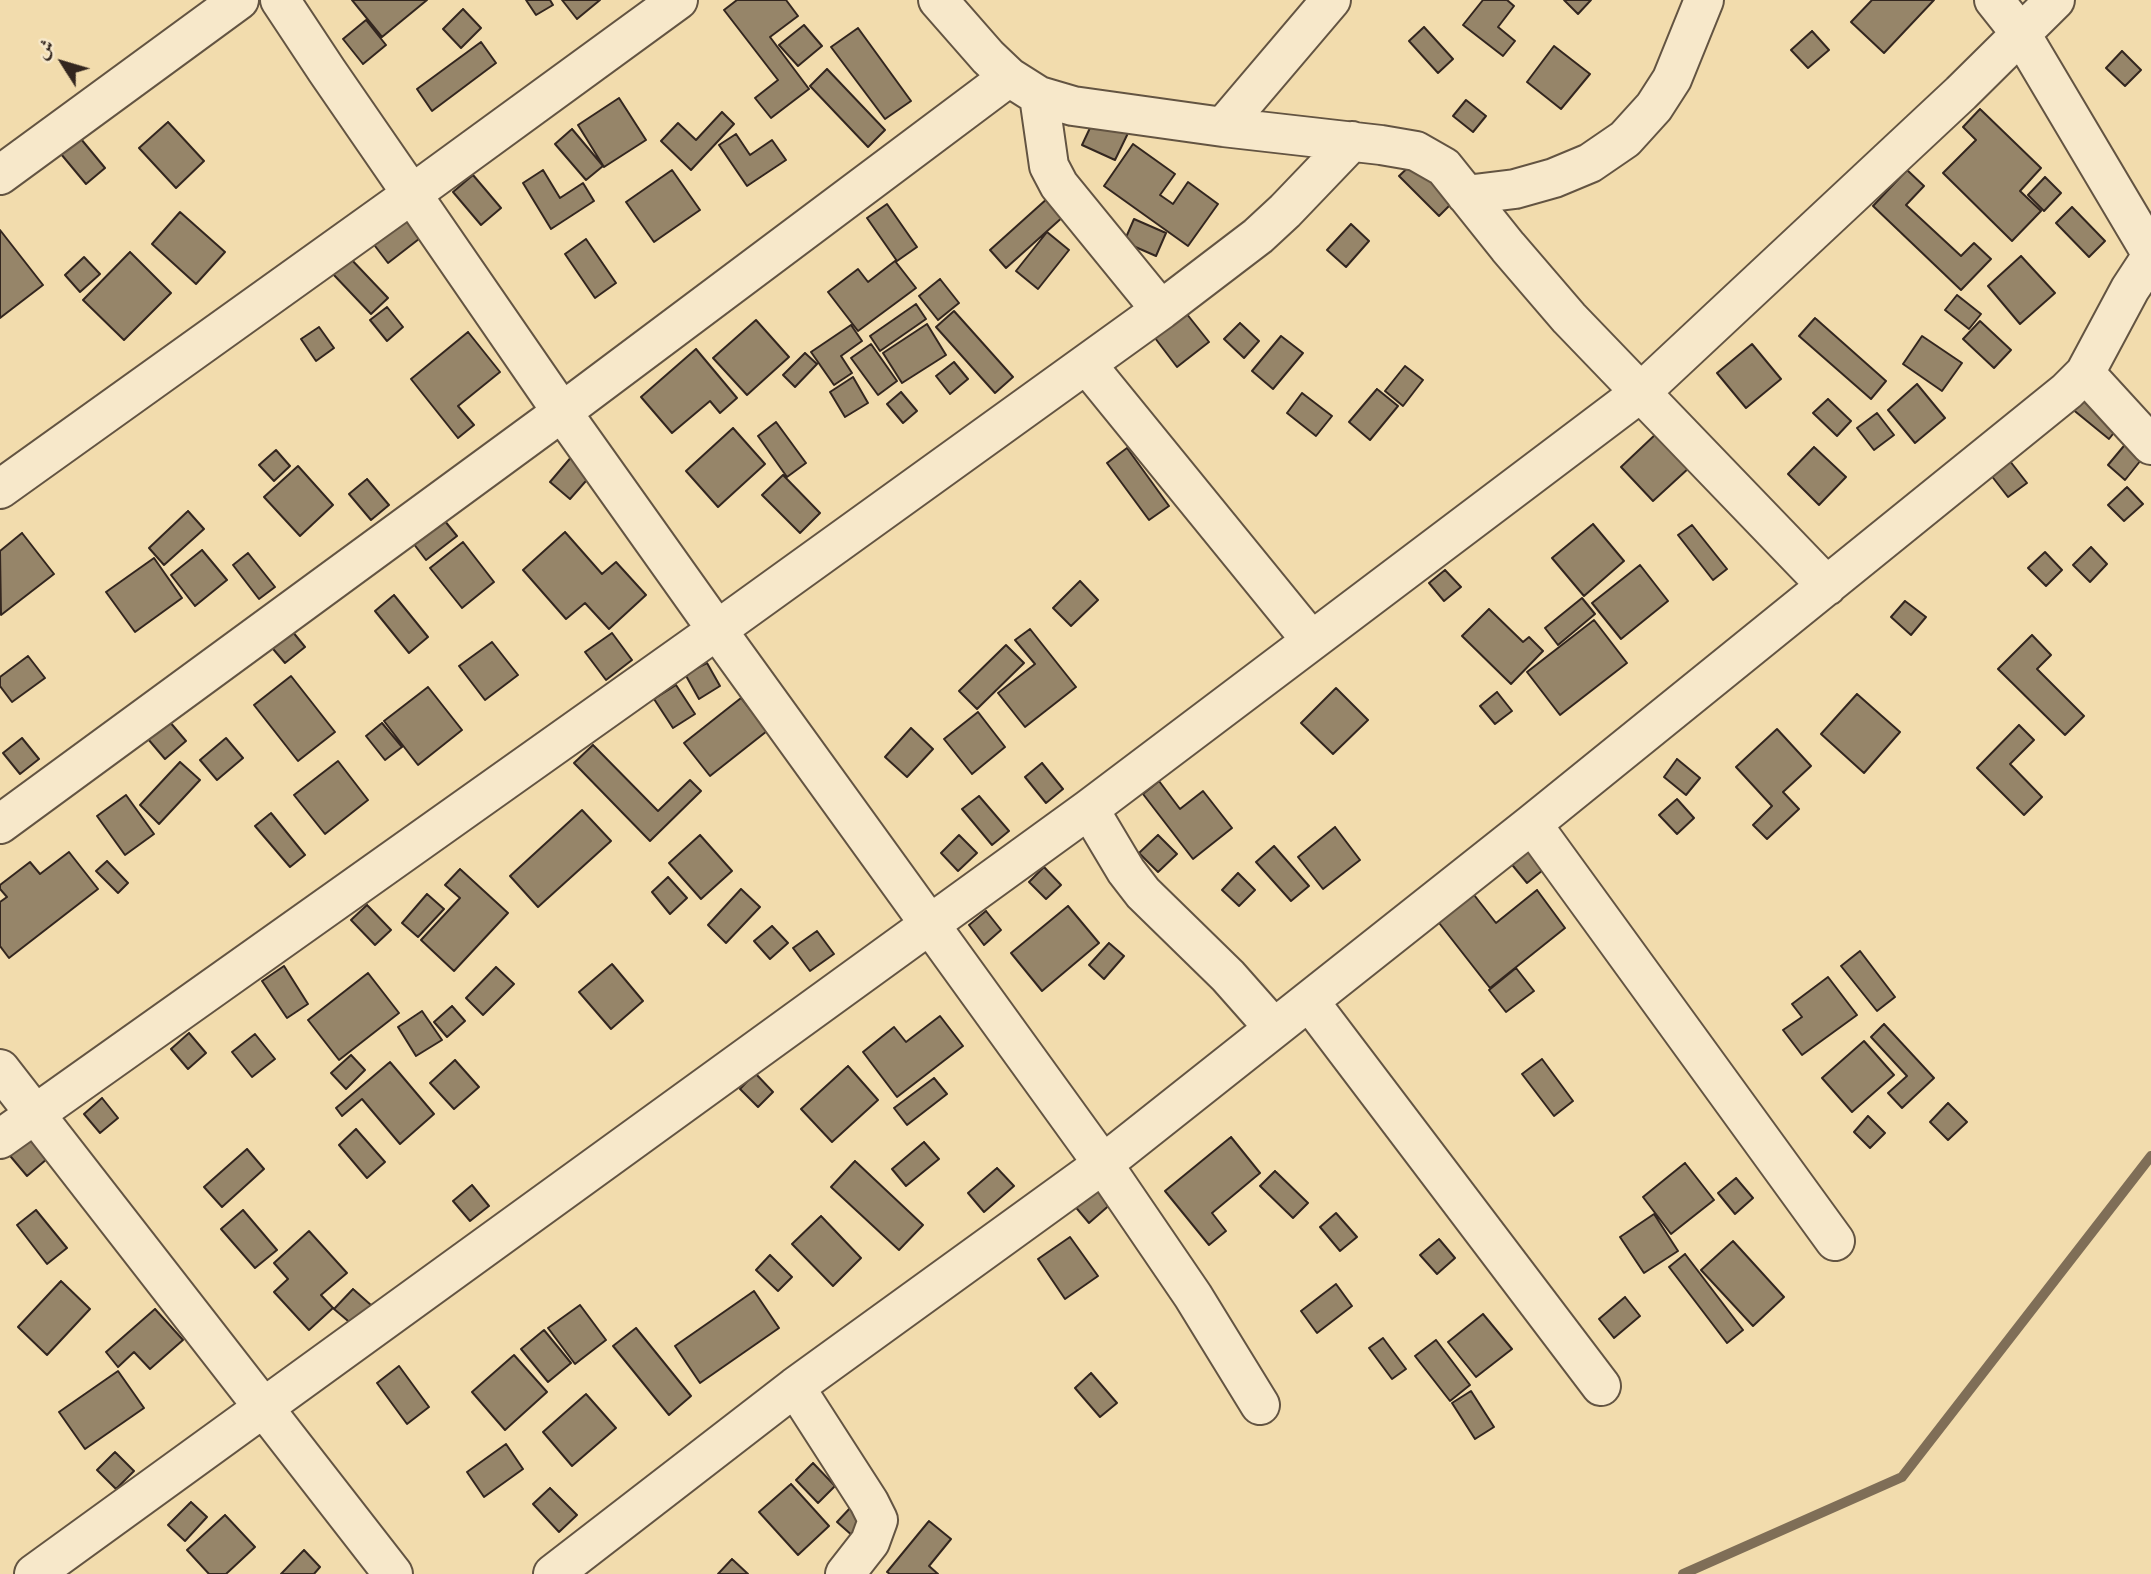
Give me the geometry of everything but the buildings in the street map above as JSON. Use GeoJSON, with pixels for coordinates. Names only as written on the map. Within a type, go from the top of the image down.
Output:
{"type":"FeatureCollection","features":[{"type":"Feature","properties":{"kind":"street"},"geometry":{"type":"LineString","coordinates":[[0,175],[239,0]]}},
{"type":"Feature","properties":{"kind":"street"},"geometry":{"type":"LineString","coordinates":[[280,0],[562,412],[1103,1164],[1193,1296],[1260,1405]]}},
{"type":"Feature","properties":{"kind":"street"},"geometry":{"type":"LineString","coordinates":[[0,489],[678,0]]}},
{"type":"Feature","properties":{"kind":"street"},"geometry":{"type":"LineString","coordinates":[[1223,127],[1331,0]]}},
{"type":"Feature","properties":{"kind":"street"},"geometry":{"type":"LineString","coordinates":[[1466,195],[1515,189],[1554,178],[1590,163],[1625,139],[1654,107],[1672,79],[1704,0]]}},
{"type":"Feature","properties":{"kind":"street"},"geometry":{"type":"LineString","coordinates":[[553,1574],[796,1387],[1103,1164],[1828,586],[2067,391],[2085,373],[2151,255],[2021,34],[1994,0]]}},
{"type":"Feature","properties":{"kind":"street"},"geometry":{"type":"LineString","coordinates":[[34,1574],[1089,809],[1640,393],[1951,103],[2055,0]]}},
{"type":"Feature","properties":{"kind":"street"},"geometry":{"type":"LineString","coordinates":[[959,8],[1024,87],[1049,166],[1059,185],[1161,310]]}},
{"type":"Feature","properties":{"kind":"street"},"geometry":{"type":"LineString","coordinates":[[1024,87],[1073,106],[1416,151],[1444,167],[1569,318],[1828,586]]}},
{"type":"Feature","properties":{"kind":"street"},"geometry":{"type":"LineString","coordinates":[[0,824],[562,412],[1024,87]]}},
{"type":"Feature","properties":{"kind":"street"},"geometry":{"type":"LineString","coordinates":[[0,1139],[1087,365],[1258,236],[1352,141]]}},
{"type":"Feature","properties":{"kind":"street"},"geometry":{"type":"LineString","coordinates":[[1087,365],[1311,640]]}},
{"type":"Feature","properties":{"kind":"street"},"geometry":{"type":"LineString","coordinates":[[2085,373],[2151,445]]}},
{"type":"Feature","properties":{"kind":"street"},"geometry":{"type":"LineString","coordinates":[[1089,809],[1126,871],[1143,893],[1228,976],[1274,1028]]}},
{"type":"Feature","properties":{"kind":"street"},"geometry":{"type":"LineString","coordinates":[[1532,824],[1835,1241]]}},
{"type":"Feature","properties":{"kind":"street"},"geometry":{"type":"LineString","coordinates":[[1309,1001],[1601,1386]]}},
{"type":"Feature","properties":{"kind":"street"},"geometry":{"type":"LineString","coordinates":[[0,1069],[393,1574]]}},
{"type":"Feature","properties":{"kind":"street"},"geometry":{"type":"LineString","coordinates":[[796,1387],[878,1520],[870,1542],[845,1574]]}},
{"type":"Feature","properties":{"kind":"waterway"},"geometry":{"type":"LineString","coordinates":[[1683,1574],[1902,1477],[2151,1156]]}}]}
